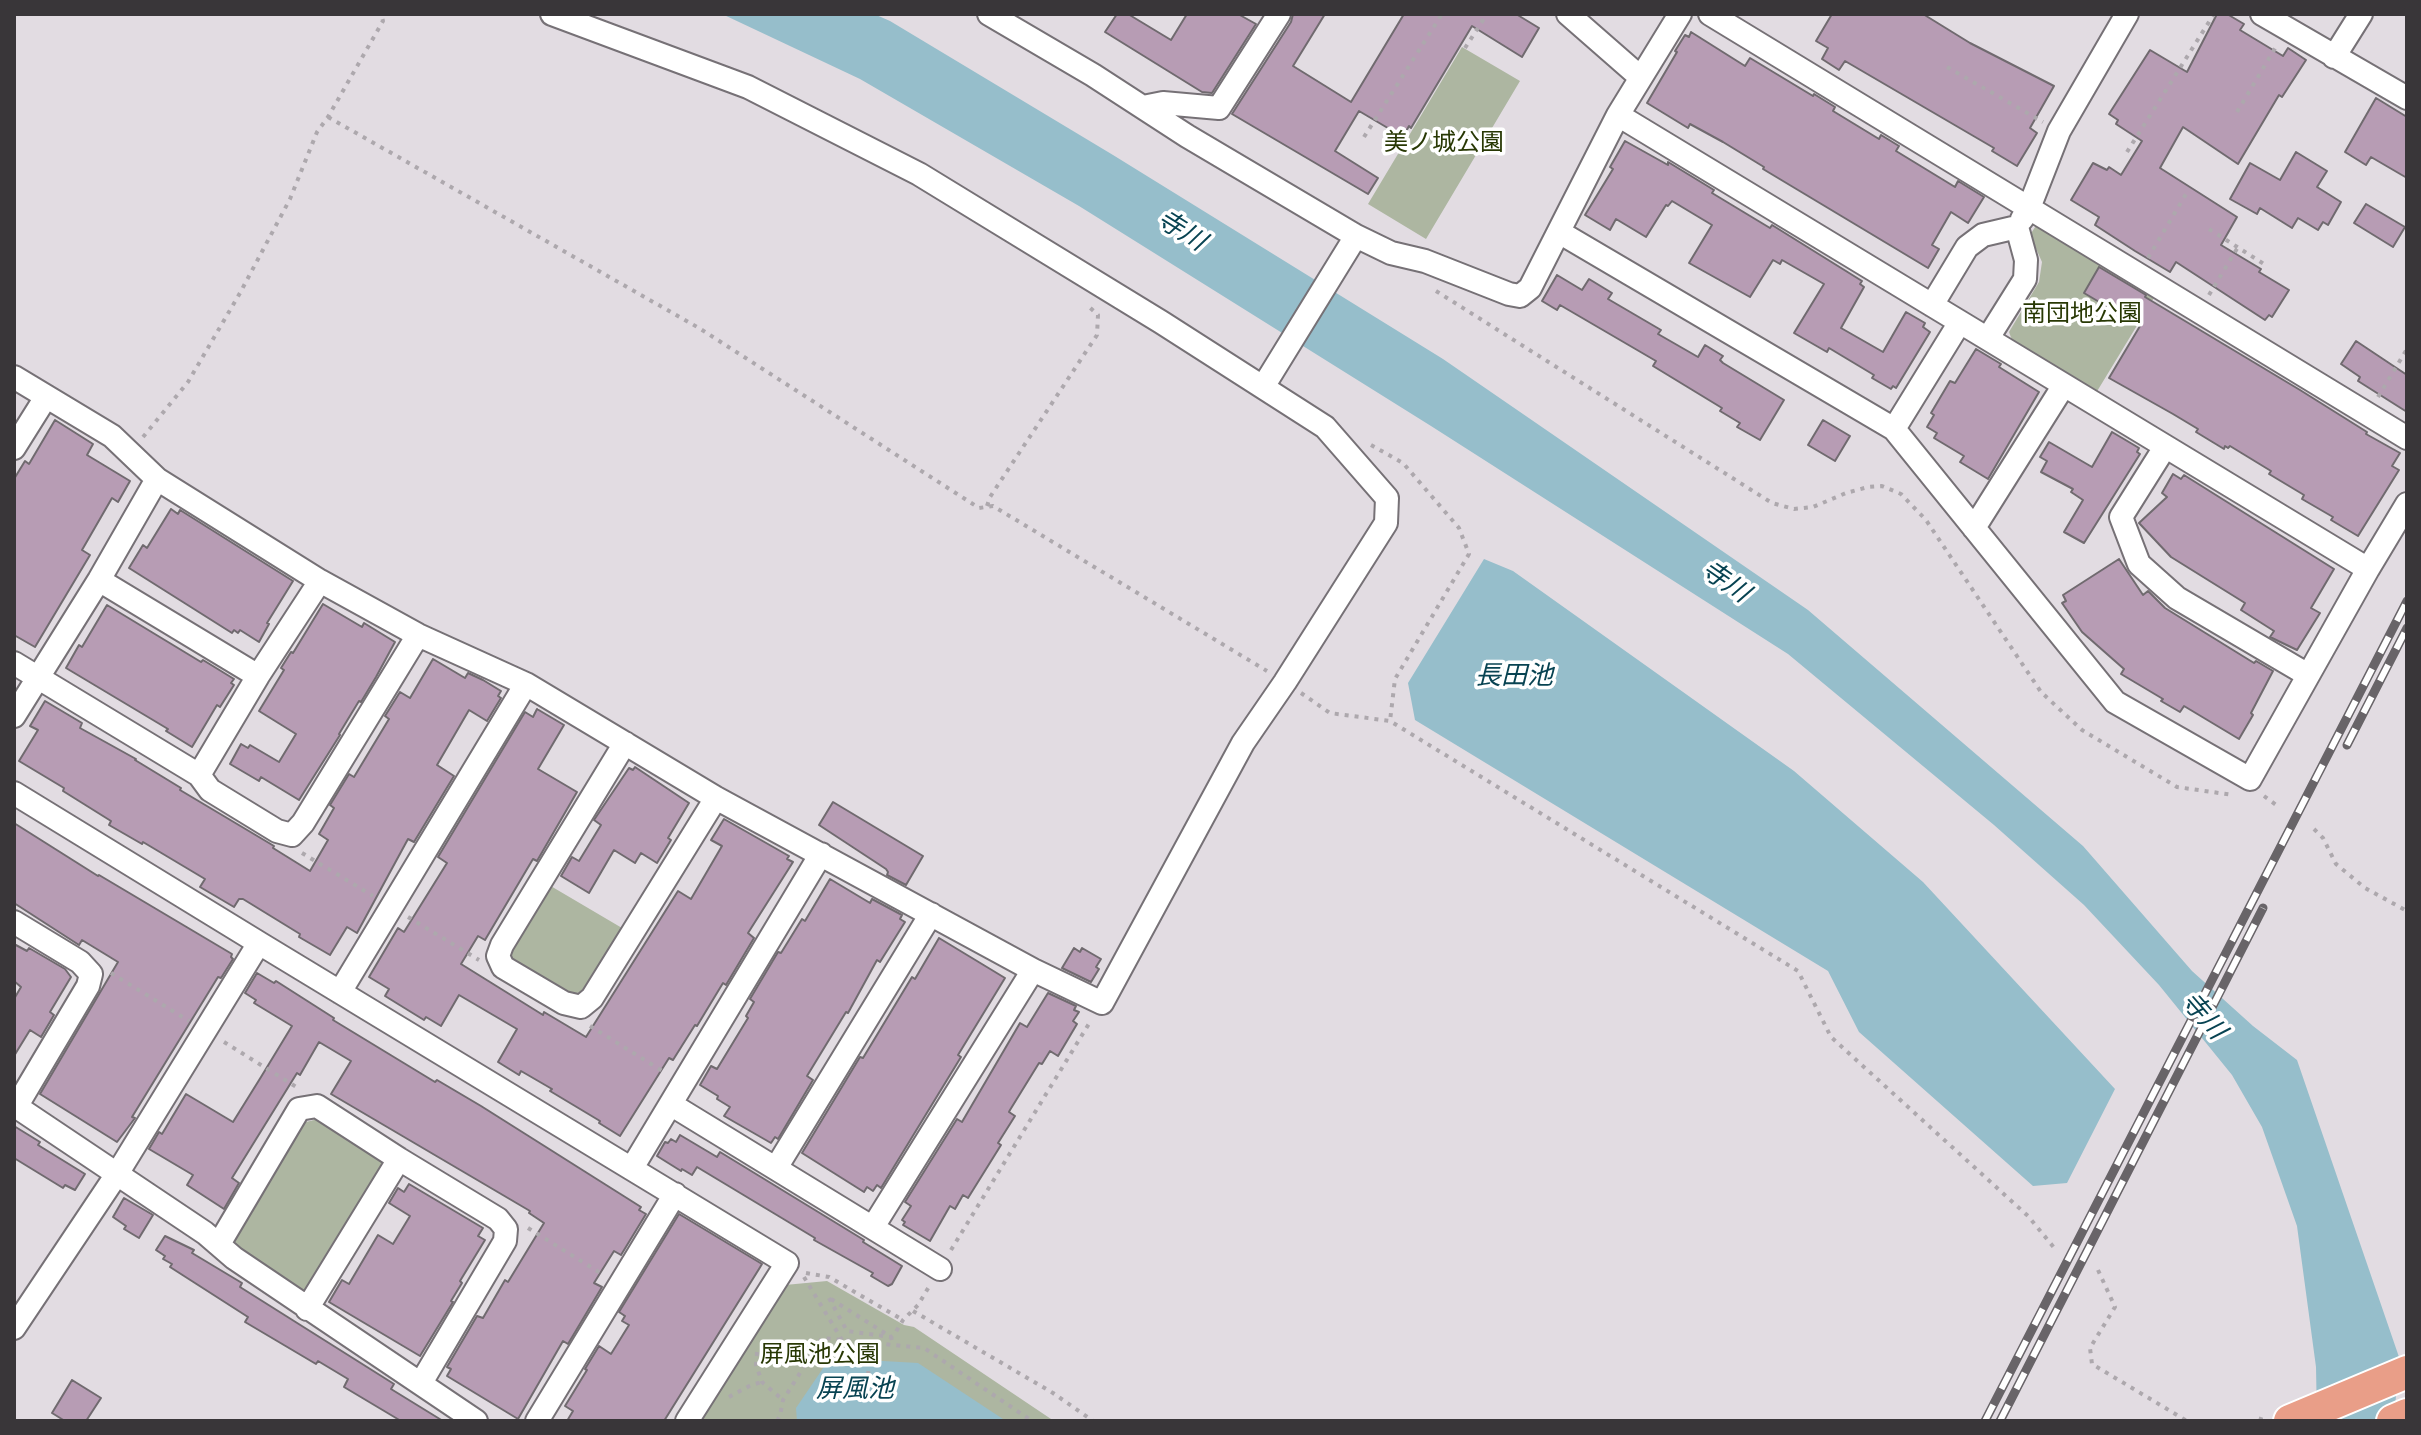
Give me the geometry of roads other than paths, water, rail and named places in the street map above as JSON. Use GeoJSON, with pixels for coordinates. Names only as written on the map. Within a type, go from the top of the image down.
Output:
{"type":"FeatureCollection","features":[{"type":"Feature","properties":{"kind":"highway"},"geometry":{"type":"LineString","coordinates":[[2271,1419],[2407,1372]]}},
{"type":"Feature","properties":{"kind":"highway"},"geometry":{"type":"LineString","coordinates":[[2393,1421],[2407,1415]]}},
{"type":"Feature","properties":{"kind":"street"},"geometry":{"type":"LineString","coordinates":[[14,377],[112,436],[157,479],[320,581],[418,635],[526,684],[716,798],[1033,970],[1102,1003],[1243,743],[1386,523],[1387,498],[1325,427],[1267,380],[1161,322],[919,174],[748,87],[552,14]]}},
{"type":"Feature","properties":{"kind":"street"},"geometry":{"type":"LineString","coordinates":[[989,14],[1143,107],[1353,241],[1425,261],[1520,296],[1530,288],[1618,115],[1680,14]]}},
{"type":"Feature","properties":{"kind":"street"},"geometry":{"type":"LineString","coordinates":[[1143,107],[1163,103],[1219,108],[1279,14]]}},
{"type":"Feature","properties":{"kind":"street"},"geometry":{"type":"LineString","coordinates":[[1568,14],[1640,77]]}},
{"type":"Feature","properties":{"kind":"street"},"geometry":{"type":"LineString","coordinates":[[1710,14],[2407,438]]}},
{"type":"Feature","properties":{"kind":"street"},"geometry":{"type":"LineString","coordinates":[[1932,305],[1967,247],[1983,235],[2017,227],[2029,208],[2059,131],[2127,14]]}},
{"type":"Feature","properties":{"kind":"street"},"geometry":{"type":"LineString","coordinates":[[2262,14],[2407,98]]}},
{"type":"Feature","properties":{"kind":"street"},"geometry":{"type":"LineString","coordinates":[[2334,57],[2361,14]]}},
{"type":"Feature","properties":{"kind":"street"},"geometry":{"type":"LineString","coordinates":[[1618,115],[2368,569]]}},
{"type":"Feature","properties":{"kind":"street"},"geometry":{"type":"LineString","coordinates":[[1988,338],[2025,279],[2026,260],[2017,227]]}},
{"type":"Feature","properties":{"kind":"street"},"geometry":{"type":"LineString","coordinates":[[1559,232],[1894,429],[2115,702],[2250,779],[2407,504]]}},
{"type":"Feature","properties":{"kind":"street"},"geometry":{"type":"LineString","coordinates":[[1267,380],[1353,241]]}},
{"type":"Feature","properties":{"kind":"street"},"geometry":{"type":"LineString","coordinates":[[1894,429],[1960,322]]}},
{"type":"Feature","properties":{"kind":"street"},"geometry":{"type":"LineString","coordinates":[[1974,528],[2064,385]]}},
{"type":"Feature","properties":{"kind":"street"},"geometry":{"type":"LineString","coordinates":[[14,448],[46,397]]}},
{"type":"Feature","properties":{"kind":"street"},"geometry":{"type":"LineString","coordinates":[[2165,447],[2121,517],[2139,564],[2177,598],[2308,675]]}},
{"type":"Feature","properties":{"kind":"street"},"geometry":{"type":"LineString","coordinates":[[14,716],[99,580],[157,479]]}},
{"type":"Feature","properties":{"kind":"street"},"geometry":{"type":"LineString","coordinates":[[99,580],[258,676]]}},
{"type":"Feature","properties":{"kind":"street"},"geometry":{"type":"LineString","coordinates":[[199,775],[320,581]]}},
{"type":"Feature","properties":{"kind":"street"},"geometry":{"type":"LineString","coordinates":[[14,663],[199,775],[210,790],[277,831],[292,835],[303,823],[418,635]]}},
{"type":"Feature","properties":{"kind":"street"},"geometry":{"type":"LineString","coordinates":[[340,992],[526,684]]}},
{"type":"Feature","properties":{"kind":"street"},"geometry":{"type":"LineString","coordinates":[[625,743],[502,945],[498,956],[503,967],[564,1003],[581,1007],[592,998],[716,798]]}},
{"type":"Feature","properties":{"kind":"street"},"geometry":{"type":"LineString","coordinates":[[14,793],[787,1263],[687,1421]]}},
{"type":"Feature","properties":{"kind":"street"},"geometry":{"type":"LineString","coordinates":[[632,1168],[821,854]]}},
{"type":"Feature","properties":{"kind":"street"},"geometry":{"type":"LineString","coordinates":[[776,1168],[931,914]]}},
{"type":"Feature","properties":{"kind":"street"},"geometry":{"type":"LineString","coordinates":[[14,922],[80,962],[91,974],[88,986],[15,1106],[219,1244],[307,1309],[476,1421]]}},
{"type":"Feature","properties":{"kind":"street"},"geometry":{"type":"LineString","coordinates":[[14,1328],[117,1174],[259,943]]}},
{"type":"Feature","properties":{"kind":"street"},"geometry":{"type":"LineString","coordinates":[[873,1227],[1033,970]]}},
{"type":"Feature","properties":{"kind":"street"},"geometry":{"type":"LineString","coordinates":[[672,1105],[940,1269]]}},
{"type":"Feature","properties":{"kind":"street"},"geometry":{"type":"LineString","coordinates":[[219,1244],[299,1109],[317,1106],[498,1219],[506,1229],[505,1241],[421,1383]]}},
{"type":"Feature","properties":{"kind":"street"},"geometry":{"type":"LineString","coordinates":[[307,1309],[399,1159]]}},
{"type":"Feature","properties":{"kind":"street"},"geometry":{"type":"LineString","coordinates":[[537,1421],[675,1194]]}},
{"type":"Feature","properties":{"kind":"water","name":"寺川"},"geometry":{"type":"Polygon","coordinates":[[[722,14],[874,14],[890,21],[1443,359],[1808,610],[2083,846],[2192,971],[2253,1026],[2297,1060],[2399,1357],[2394,1421],[2317,1421],[2316,1367],[2297,1226],[2262,1127],[2232,1075],[2159,985],[2084,905],[1994,825],[1788,654],[1431,426],[1079,206],[860,79],[722,14]]]}},
{"type":"Feature","properties":{"kind":"water","name":"長田池"},"geometry":{"type":"Polygon","coordinates":[[[1484,559],[1513,571],[1794,771],[1923,882],[2115,1089],[2067,1183],[2033,1186],[1859,1032],[1828,971],[1415,720],[1408,683],[1484,559]]]}},
{"type":"Feature","properties":{"kind":"water","name":"屏風池"},"geometry":{"type":"Polygon","coordinates":[[[830,1358],[918,1363],[1006,1421],[797,1421],[796,1408],[830,1358]]]}},
{"type":"Feature","properties":{"kind":"railway"},"geometry":{"type":"LineString","coordinates":[[1985,1421],[2407,601]]}},
{"type":"Feature","properties":{"kind":"railway"},"geometry":{"type":"LineString","coordinates":[[2347,745],[2407,628]]}},
{"type":"Feature","properties":{"kind":"railway"},"geometry":{"type":"LineString","coordinates":[[2000,1421],[2263,908]]}},
{"type":"Feature","properties":{"kind":"park label","name":"美ノ城公園"},"geometry":{"type":"Point","coordinates":[1444,143]}},
{"type":"Feature","properties":{"kind":"park label","name":"南団地公園"},"geometry":{"type":"Point","coordinates":[2082,314]}},
{"type":"Feature","properties":{"kind":"park label","name":"屏風池公園"},"geometry":{"type":"Point","coordinates":[820,1355]}}]}
